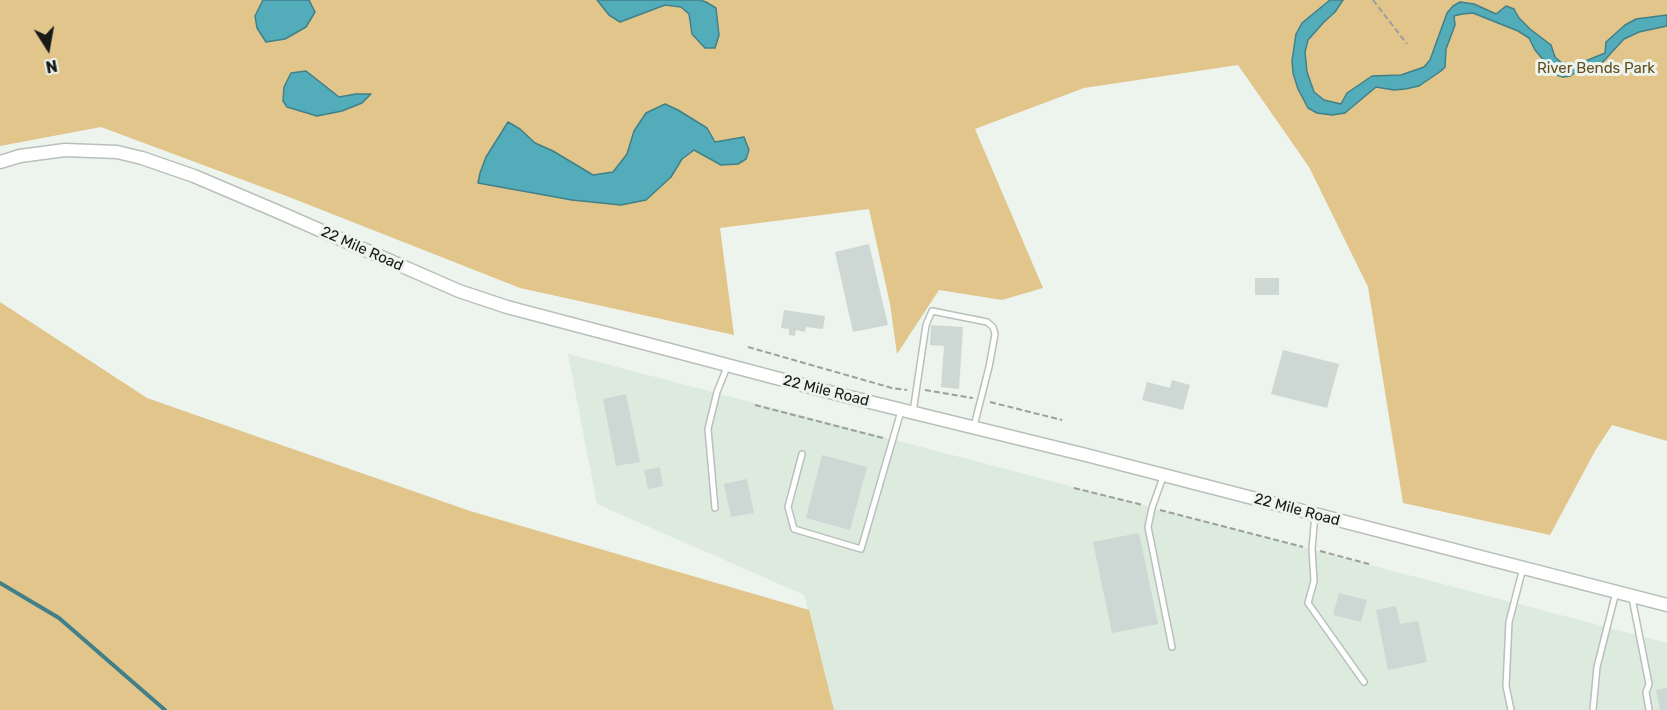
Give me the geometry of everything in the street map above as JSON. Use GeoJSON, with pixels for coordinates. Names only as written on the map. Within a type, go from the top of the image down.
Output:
{"type":"FeatureCollection","features":[{"type":"Feature","properties":{"kind":"street","name":"22 Mile Road"},"geometry":{"type":"LineString","coordinates":[[0,162],[20,156],[65,150],[117,152],[142,158],[194,176],[459,291],[507,307],[1667,605]]}},
{"type":"Feature","properties":{"kind":"lane"},"geometry":{"type":"LineString","coordinates":[[802,454],[788,507],[794,530],[861,549],[892,440],[917,390],[926,325],[932,311],[987,322],[993,327],[995,334],[973,427]]}},
{"type":"Feature","properties":{"kind":"lane"},"geometry":{"type":"LineString","coordinates":[[715,508],[708,429],[717,392],[728,365]]}},
{"type":"Feature","properties":{"kind":"lane"},"geometry":{"type":"LineString","coordinates":[[1164,475],[1148,527],[1172,647]]}},
{"type":"Feature","properties":{"kind":"lane"},"geometry":{"type":"LineString","coordinates":[[1315,514],[1312,549],[1314,581],[1308,603],[1364,682]]}},
{"type":"Feature","properties":{"kind":"lane"},"geometry":{"type":"LineString","coordinates":[[1510,710],[1506,686],[1509,622],[1522,568]]}},
{"type":"Feature","properties":{"kind":"lane"},"geometry":{"type":"LineString","coordinates":[[1593,710],[1597,668],[1616,592]]}},
{"type":"Feature","properties":{"kind":"lane"},"geometry":{"type":"LineString","coordinates":[[1632,596],[1649,684],[1646,692],[1649,710]]}},
{"type":"Feature","properties":{"kind":"path"},"geometry":{"type":"LineString","coordinates":[[1373,0],[1407,44]]}},
{"type":"Feature","properties":{"kind":"path"},"geometry":{"type":"LineString","coordinates":[[748,347],[892,388],[981,399],[1062,420]]}},
{"type":"Feature","properties":{"kind":"path"},"geometry":{"type":"LineString","coordinates":[[755,405],[892,440]]}},
{"type":"Feature","properties":{"kind":"path"},"geometry":{"type":"LineString","coordinates":[[1074,488],[1369,564]]}},
{"type":"Feature","properties":{"kind":"shaded area"},"geometry":{"type":"Polygon","coordinates":[[[568,354],[1667,643],[1667,710],[834,710],[804,595],[597,504],[568,354]]]}},
{"type":"Feature","properties":{"kind":"green space","name":"River Bends Park"},"geometry":{"type":"Polygon","coordinates":[[[0,0],[1667,0],[1667,441],[1612,425],[1595,451],[1550,535],[1403,503],[1368,287],[1309,167],[1238,65],[1084,88],[975,129],[1043,288],[1002,300],[939,290],[897,354],[890,304],[869,209],[720,228],[734,335],[520,288],[289,197],[101,127],[0,146],[0,0]]]}},
{"type":"Feature","properties":{"kind":"green space"},"geometry":{"type":"Polygon","coordinates":[[[0,302],[147,398],[470,511],[809,610],[834,710],[0,710],[0,302]]]}},
{"type":"Feature","properties":{"kind":"water"},"geometry":{"type":"Polygon","coordinates":[[[263,0],[309,0],[315,12],[306,27],[285,39],[266,42],[257,28],[255,16],[263,0]]]}},
{"type":"Feature","properties":{"kind":"water"},"geometry":{"type":"Polygon","coordinates":[[[597,0],[700,0],[706,2],[716,8],[719,35],[715,48],[705,48],[692,34],[689,14],[681,7],[665,5],[620,22],[609,15],[597,0]]]}},
{"type":"Feature","properties":{"kind":"water"},"geometry":{"type":"Polygon","coordinates":[[[1330,0],[1343,0],[1335,12],[1308,40],[1305,52],[1307,72],[1314,92],[1324,100],[1341,104],[1347,93],[1372,76],[1401,75],[1424,67],[1430,60],[1447,13],[1460,2],[1474,4],[1496,14],[1506,6],[1514,9],[1530,29],[1551,45],[1555,57],[1562,63],[1571,64],[1605,53],[1606,42],[1625,25],[1636,19],[1667,15],[1667,26],[1639,32],[1624,39],[1600,65],[1594,64],[1563,77],[1556,75],[1535,50],[1529,38],[1518,31],[1473,13],[1454,16],[1455,25],[1446,49],[1445,67],[1441,71],[1419,86],[1394,90],[1376,87],[1345,113],[1332,115],[1317,113],[1308,108],[1298,89],[1292,61],[1296,34],[1302,23],[1330,0]]]}},
{"type":"Feature","properties":{"kind":"water"},"geometry":{"type":"Polygon","coordinates":[[[306,71],[339,97],[371,94],[362,103],[342,111],[317,116],[287,107],[283,101],[284,87],[291,73],[306,71]]]}},
{"type":"Feature","properties":{"kind":"water"},"geometry":{"type":"Polygon","coordinates":[[[665,104],[707,128],[715,142],[744,137],[749,150],[746,159],[738,164],[721,165],[694,150],[682,159],[671,177],[646,200],[621,205],[572,200],[478,183],[486,157],[508,122],[520,129],[535,143],[593,175],[613,172],[627,154],[634,131],[646,113],[665,104]]]}},
{"type":"Feature","properties":{"kind":"building"},"geometry":{"type":"Polygon","coordinates":[[[869,244],[888,325],[853,332],[835,252],[869,244]]]}},
{"type":"Feature","properties":{"kind":"building"},"geometry":{"type":"Polygon","coordinates":[[[1255,278],[1279,278],[1279,295],[1255,295],[1255,278]]]}},
{"type":"Feature","properties":{"kind":"building"},"geometry":{"type":"Polygon","coordinates":[[[784,310],[825,316],[823,329],[806,327],[805,332],[796,330],[795,336],[789,335],[789,329],[781,328],[784,310]]]}},
{"type":"Feature","properties":{"kind":"building"},"geometry":{"type":"Polygon","coordinates":[[[931,325],[963,327],[959,389],[941,387],[944,346],[930,345],[931,325]]]}},
{"type":"Feature","properties":{"kind":"building"},"geometry":{"type":"Polygon","coordinates":[[[1283,350],[1339,364],[1327,408],[1271,394],[1283,350]]]}},
{"type":"Feature","properties":{"kind":"building"},"geometry":{"type":"Polygon","coordinates":[[[1172,380],[1190,385],[1183,410],[1142,400],[1147,382],[1170,388],[1172,380]]]}},
{"type":"Feature","properties":{"kind":"building"},"geometry":{"type":"Polygon","coordinates":[[[626,394],[640,462],[616,466],[603,399],[626,394]]]}},
{"type":"Feature","properties":{"kind":"building"},"geometry":{"type":"Polygon","coordinates":[[[822,455],[867,467],[850,530],[806,518],[822,455]]]}},
{"type":"Feature","properties":{"kind":"building"},"geometry":{"type":"Polygon","coordinates":[[[660,467],[663,486],[648,489],[644,470],[660,467]]]}},
{"type":"Feature","properties":{"kind":"building"},"geometry":{"type":"Polygon","coordinates":[[[747,479],[754,513],[731,517],[724,484],[747,479]]]}},
{"type":"Feature","properties":{"kind":"building"},"geometry":{"type":"Polygon","coordinates":[[[1139,533],[1158,624],[1112,633],[1093,542],[1139,533]]]}},
{"type":"Feature","properties":{"kind":"building"},"geometry":{"type":"Polygon","coordinates":[[[1339,593],[1367,600],[1361,622],[1333,615],[1339,593]]]}},
{"type":"Feature","properties":{"kind":"building"},"geometry":{"type":"Polygon","coordinates":[[[1396,606],[1400,624],[1418,621],[1427,662],[1388,670],[1376,610],[1396,606]]]}},
{"type":"Feature","properties":{"kind":"building"},"geometry":{"type":"Polygon","coordinates":[[[1667,688],[1667,710],[1660,710],[1656,690],[1667,688]]]}},
{"type":"Feature","properties":{"kind":"waterway"},"geometry":{"type":"LineString","coordinates":[[0,583],[59,618],[165,710]]}}]}
